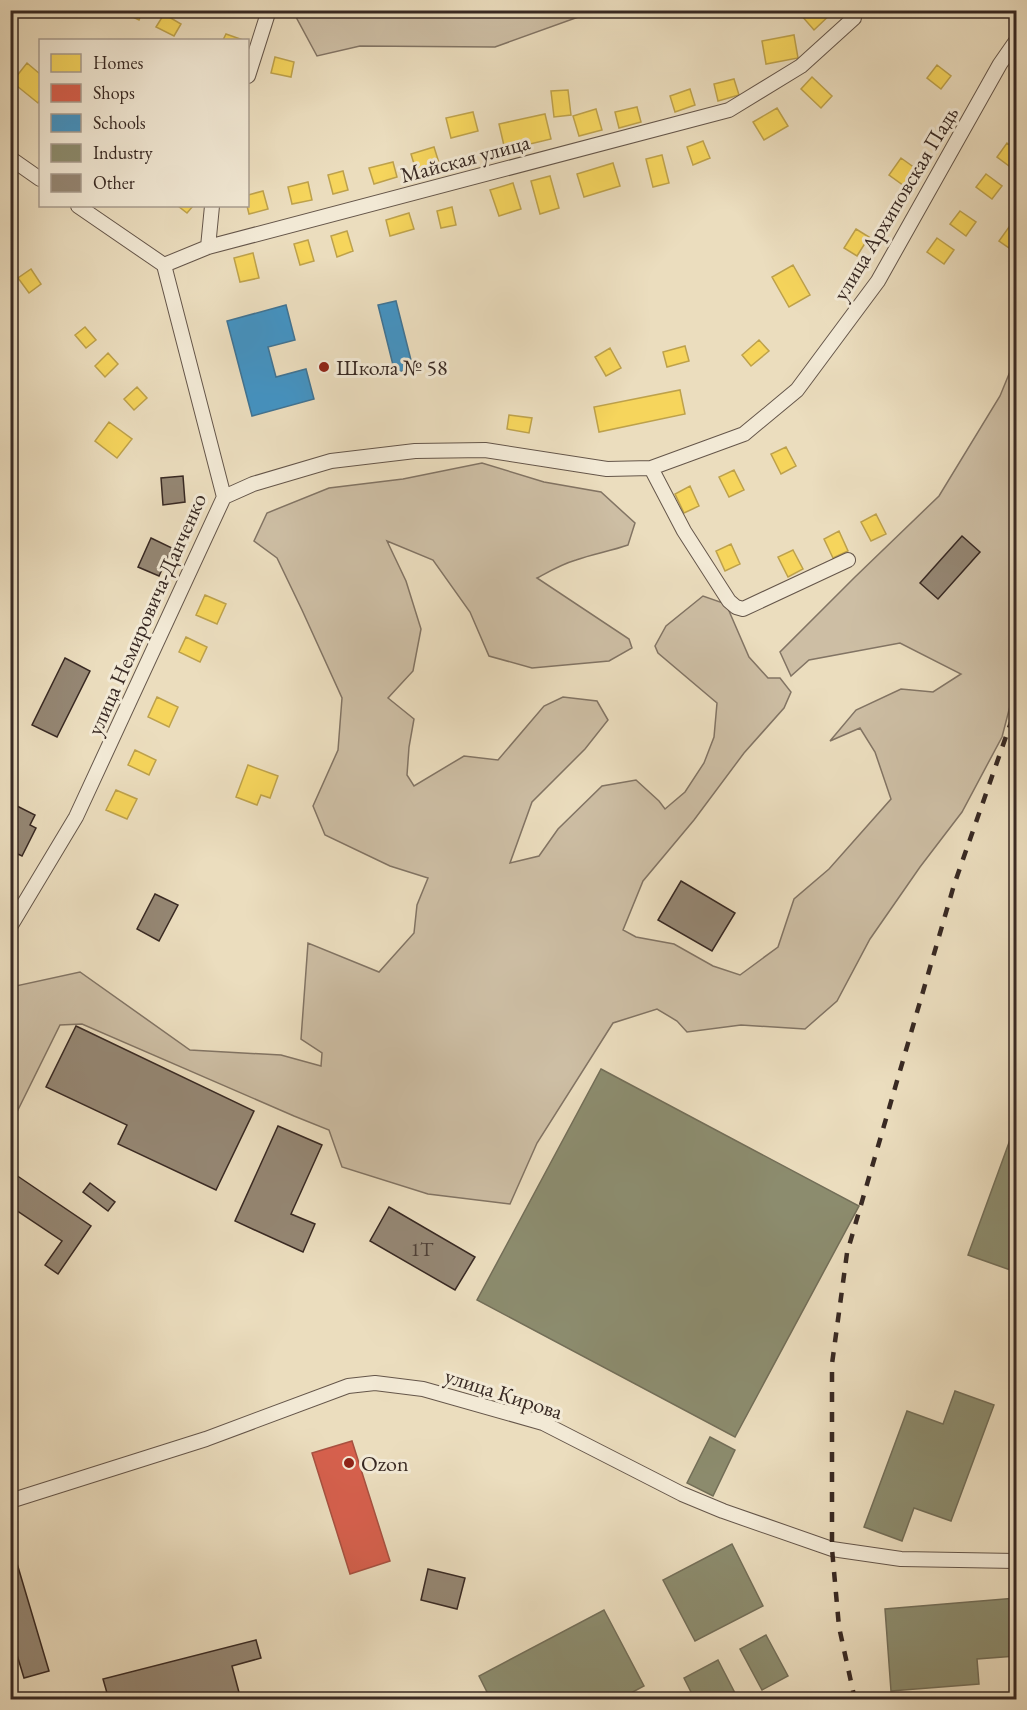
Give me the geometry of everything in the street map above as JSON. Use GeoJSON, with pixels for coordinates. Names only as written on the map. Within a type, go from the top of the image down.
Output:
{"type":"FeatureCollection","features":[{"type":"Feature","properties":{"kind":"street"},"geometry":{"type":"LineString","coordinates":[[249,73],[269,10]]}},
{"type":"Feature","properties":{"kind":"street","name":"Майская улица"},"geometry":{"type":"LineString","coordinates":[[164,266],[208,247],[729,110],[801,66],[854,18]]}},
{"type":"Feature","properties":{"kind":"street","name":"улица Архиповская Падь"},"geometry":{"type":"LineString","coordinates":[[224,497],[253,484],[331,461],[415,451],[485,450],[607,469],[651,468],[744,434],[797,390],[878,281],[1000,64],[1017,41]]}},
{"type":"Feature","properties":{"kind":"street"},"geometry":{"type":"LineString","coordinates":[[11,158],[39,178]]}},
{"type":"Feature","properties":{"kind":"street"},"geometry":{"type":"LineString","coordinates":[[79,207],[164,266]]}},
{"type":"Feature","properties":{"kind":"street"},"geometry":{"type":"LineString","coordinates":[[208,247],[212,207]]}},
{"type":"Feature","properties":{"kind":"street","name":"улица Немировича-Данченко"},"geometry":{"type":"LineString","coordinates":[[10,927],[76,817],[224,497],[164,266]]}},
{"type":"Feature","properties":{"kind":"street"},"geometry":{"type":"LineString","coordinates":[[651,468],[684,531],[729,601],[736,607],[743,609],[848,560]]}},
{"type":"Feature","properties":{"kind":"street","name":"улица Кирова"},"geometry":{"type":"LineString","coordinates":[[12,1496],[206,1439],[348,1386],[375,1383],[423,1389],[543,1423],[682,1494],[723,1511],[832,1549],[901,1559],[1017,1561]]}},
{"type":"Feature","properties":{"kind":"shaded area"},"geometry":{"type":"Polygon","coordinates":[[[300,11],[595,11],[495,47],[360,46],[317,56],[296,17],[300,11]]]}},
{"type":"Feature","properties":{"kind":"shaded area"},"geometry":{"type":"Polygon","coordinates":[[[1016,357],[1016,683],[1002,737],[962,812],[870,939],[837,1001],[805,1029],[741,1025],[687,1032],[677,1021],[657,1009],[613,1023],[537,1143],[510,1204],[428,1194],[342,1167],[329,1130],[82,1024],[60,1025],[11,1124],[11,987],[80,972],[190,1050],[281,1055],[321,1066],[322,1053],[301,1039],[308,943],[379,972],[414,933],[417,905],[428,878],[390,866],[325,835],[313,806],[338,750],[342,698],[277,558],[254,541],[267,513],[329,488],[403,479],[482,463],[544,482],[601,492],[635,523],[628,545],[571,562],[537,578],[629,639],[632,648],[609,661],[532,668],[489,656],[470,612],[433,560],[387,541],[406,581],[421,629],[413,671],[388,698],[414,719],[407,775],[414,786],[464,756],[498,760],[544,706],[563,697],[597,701],[608,720],[585,749],[532,802],[510,863],[539,856],[558,829],[602,786],[636,780],[665,809],[685,792],[704,763],[714,737],[717,703],[658,653],[655,646],[666,626],[703,596],[726,604],[749,657],[768,678],[780,678],[791,692],[784,708],[744,753],[694,820],[643,881],[623,930],[636,937],[674,944],[713,966],[740,975],[778,947],[794,899],[829,869],[891,799],[875,752],[860,728],[830,741],[856,710],[901,689],[933,692],[961,674],[900,643],[809,660],[791,676],[780,652],[939,496],[1000,396],[1016,357]]]}},
{"type":"Feature","properties":{"kind":"building: Homes"},"geometry":{"type":"Polygon","coordinates":[[[118,10],[143,10],[139,20],[118,10]]]}},
{"type":"Feature","properties":{"kind":"building: Homes"},"geometry":{"type":"Polygon","coordinates":[[[806,10],[835,10],[814,30],[801,15],[806,10]]]}},
{"type":"Feature","properties":{"kind":"building: Homes"},"geometry":{"type":"Polygon","coordinates":[[[164,14],[181,24],[174,36],[156,27],[164,14]]]}},
{"type":"Feature","properties":{"kind":"building: Homes"},"geometry":{"type":"Polygon","coordinates":[[[226,34],[240,39],[224,39],[226,34]]]}},
{"type":"Feature","properties":{"kind":"building: Homes"},"geometry":{"type":"Polygon","coordinates":[[[794,35],[798,58],[766,64],[762,41],[794,35]]]}},
{"type":"Feature","properties":{"kind":"building: Homes"},"geometry":{"type":"Polygon","coordinates":[[[275,57],[294,62],[291,77],[271,73],[275,57]]]}},
{"type":"Feature","properties":{"kind":"building: Homes"},"geometry":{"type":"Polygon","coordinates":[[[27,63],[39,73],[38,103],[12,82],[27,63]]]}},
{"type":"Feature","properties":{"kind":"building: Homes"},"geometry":{"type":"Polygon","coordinates":[[[937,65],[951,76],[941,89],[927,78],[937,65]]]}},
{"type":"Feature","properties":{"kind":"building: Homes"},"geometry":{"type":"Polygon","coordinates":[[[812,77],[832,96],[821,108],[801,89],[812,77]]]}},
{"type":"Feature","properties":{"kind":"building: Homes"},"geometry":{"type":"Polygon","coordinates":[[[734,79],[739,95],[718,101],[714,84],[734,79]]]}},
{"type":"Feature","properties":{"kind":"building: Homes"},"geometry":{"type":"Polygon","coordinates":[[[690,89],[695,105],[675,112],[670,96],[690,89]]]}},
{"type":"Feature","properties":{"kind":"building: Homes"},"geometry":{"type":"Polygon","coordinates":[[[568,90],[571,115],[554,117],[551,91],[568,90]]]}},
{"type":"Feature","properties":{"kind":"building: Homes"},"geometry":{"type":"Polygon","coordinates":[[[637,107],[641,122],[619,128],[615,112],[637,107]]]}},
{"type":"Feature","properties":{"kind":"building: Homes"},"geometry":{"type":"Polygon","coordinates":[[[777,108],[788,126],[764,140],[753,122],[777,108]]]}},
{"type":"Feature","properties":{"kind":"building: Homes"},"geometry":{"type":"Polygon","coordinates":[[[596,109],[602,130],[579,136],[573,116],[596,109]]]}},
{"type":"Feature","properties":{"kind":"building: Homes"},"geometry":{"type":"Polygon","coordinates":[[[473,112],[478,131],[451,138],[446,118],[473,112]]]}},
{"type":"Feature","properties":{"kind":"building: Homes"},"geometry":{"type":"Polygon","coordinates":[[[545,114],[551,139],[505,150],[499,124],[545,114]]]}},
{"type":"Feature","properties":{"kind":"building: Homes"},"geometry":{"type":"Polygon","coordinates":[[[703,141],[710,158],[693,165],[687,147],[703,141]]]}},
{"type":"Feature","properties":{"kind":"building: Homes"},"geometry":{"type":"Polygon","coordinates":[[[1007,143],[1016,150],[1016,164],[1013,169],[997,157],[1007,143]]]}},
{"type":"Feature","properties":{"kind":"building: Homes"},"geometry":{"type":"Polygon","coordinates":[[[434,147],[440,166],[417,174],[411,154],[434,147]]]}},
{"type":"Feature","properties":{"kind":"building: Homes"},"geometry":{"type":"Polygon","coordinates":[[[662,155],[669,183],[653,187],[646,159],[662,155]]]}},
{"type":"Feature","properties":{"kind":"building: Homes"},"geometry":{"type":"Polygon","coordinates":[[[901,158],[919,171],[907,188],[889,175],[901,158]]]}},
{"type":"Feature","properties":{"kind":"building: Homes"},"geometry":{"type":"Polygon","coordinates":[[[393,162],[397,177],[374,184],[369,168],[393,162]]]}},
{"type":"Feature","properties":{"kind":"building: Homes"},"geometry":{"type":"Polygon","coordinates":[[[613,163],[620,186],[584,197],[577,174],[613,163]]]}},
{"type":"Feature","properties":{"kind":"building: Homes"},"geometry":{"type":"Polygon","coordinates":[[[343,171],[348,190],[333,194],[328,175],[343,171]]]}},
{"type":"Feature","properties":{"kind":"building: Homes"},"geometry":{"type":"Polygon","coordinates":[[[986,174],[1002,186],[992,199],[976,187],[986,174]]]}},
{"type":"Feature","properties":{"kind":"building: Homes"},"geometry":{"type":"Polygon","coordinates":[[[550,176],[559,208],[540,214],[531,181],[550,176]]]}},
{"type":"Feature","properties":{"kind":"building: Homes"},"geometry":{"type":"Polygon","coordinates":[[[308,182],[312,200],[292,204],[288,187],[308,182]]]}},
{"type":"Feature","properties":{"kind":"building: Homes"},"geometry":{"type":"Polygon","coordinates":[[[513,183],[521,209],[499,216],[490,190],[513,183]]]}},
{"type":"Feature","properties":{"kind":"building: Homes"},"geometry":{"type":"Polygon","coordinates":[[[263,191],[268,209],[249,214],[249,195],[263,191]]]}},
{"type":"Feature","properties":{"kind":"building: Homes"},"geometry":{"type":"Polygon","coordinates":[[[179,207],[192,207],[187,213],[179,207]]]}},
{"type":"Feature","properties":{"kind":"building: Homes"},"geometry":{"type":"Polygon","coordinates":[[[452,207],[456,225],[441,228],[437,211],[452,207]]]}},
{"type":"Feature","properties":{"kind":"building: Homes"},"geometry":{"type":"Polygon","coordinates":[[[960,211],[976,222],[966,236],[950,224],[960,211]]]}},
{"type":"Feature","properties":{"kind":"building: Homes"},"geometry":{"type":"Polygon","coordinates":[[[409,213],[414,229],[390,236],[386,220],[409,213]]]}},
{"type":"Feature","properties":{"kind":"building: Homes"},"geometry":{"type":"Polygon","coordinates":[[[1009,227],[1016,233],[1015,252],[999,241],[1009,227]]]}},
{"type":"Feature","properties":{"kind":"building: Homes"},"geometry":{"type":"Polygon","coordinates":[[[856,229],[869,237],[857,256],[844,248],[856,229]]]}},
{"type":"Feature","properties":{"kind":"building: Homes"},"geometry":{"type":"Polygon","coordinates":[[[347,231],[353,251],[337,257],[331,236],[347,231]]]}},
{"type":"Feature","properties":{"kind":"building: Homes"},"geometry":{"type":"Polygon","coordinates":[[[937,238],[954,250],[944,264],[927,252],[937,238]]]}},
{"type":"Feature","properties":{"kind":"building: Homes"},"geometry":{"type":"Polygon","coordinates":[[[308,240],[314,261],[300,265],[294,244],[308,240]]]}},
{"type":"Feature","properties":{"kind":"building: Homes"},"geometry":{"type":"Polygon","coordinates":[[[253,253],[259,278],[240,282],[234,258],[253,253]]]}},
{"type":"Feature","properties":{"kind":"building: Homes"},"geometry":{"type":"Polygon","coordinates":[[[793,265],[810,295],[789,307],[772,277],[793,265]]]}},
{"type":"Feature","properties":{"kind":"building: Homes"},"geometry":{"type":"Polygon","coordinates":[[[31,269],[41,284],[29,293],[18,278],[31,269]]]}},
{"type":"Feature","properties":{"kind":"building: Homes"},"geometry":{"type":"Polygon","coordinates":[[[85,327],[96,340],[86,348],[75,335],[85,327]]]}},
{"type":"Feature","properties":{"kind":"building: Homes"},"geometry":{"type":"Polygon","coordinates":[[[759,340],[769,351],[751,366],[742,355],[759,340]]]}},
{"type":"Feature","properties":{"kind":"building: Homes"},"geometry":{"type":"Polygon","coordinates":[[[685,346],[689,361],[667,367],[663,352],[685,346]]]}},
{"type":"Feature","properties":{"kind":"building: Homes"},"geometry":{"type":"Polygon","coordinates":[[[610,348],[621,368],[606,376],[595,357],[610,348]]]}},
{"type":"Feature","properties":{"kind":"building: Homes"},"geometry":{"type":"Polygon","coordinates":[[[108,353],[118,364],[105,377],[95,366],[108,353]]]}},
{"type":"Feature","properties":{"kind":"building: Homes"},"geometry":{"type":"Polygon","coordinates":[[[137,387],[147,398],[134,410],[124,399],[137,387]]]}},
{"type":"Feature","properties":{"kind":"building: Homes"},"geometry":{"type":"Polygon","coordinates":[[[680,390],[685,414],[599,432],[594,407],[680,390]]]}},
{"type":"Feature","properties":{"kind":"building: Homes"},"geometry":{"type":"Polygon","coordinates":[[[509,415],[532,418],[529,433],[507,429],[509,415]]]}},
{"type":"Feature","properties":{"kind":"building: Homes"},"geometry":{"type":"Polygon","coordinates":[[[109,422],[132,439],[117,458],[95,441],[109,422]]]}},
{"type":"Feature","properties":{"kind":"building: Homes"},"geometry":{"type":"Polygon","coordinates":[[[786,447],[796,466],[781,474],[771,454],[786,447]]]}},
{"type":"Feature","properties":{"kind":"building: Homes"},"geometry":{"type":"Polygon","coordinates":[[[734,470],[744,490],[729,497],[719,477],[734,470]]]}},
{"type":"Feature","properties":{"kind":"building: Homes"},"geometry":{"type":"Polygon","coordinates":[[[690,486],[699,506],[684,513],[675,494],[690,486]]]}},
{"type":"Feature","properties":{"kind":"building: Homes"},"geometry":{"type":"Polygon","coordinates":[[[876,514],[886,534],[871,541],[861,522],[876,514]]]}},
{"type":"Feature","properties":{"kind":"building: Homes"},"geometry":{"type":"Polygon","coordinates":[[[839,531],[848,551],[833,558],[824,539],[839,531]]]}},
{"type":"Feature","properties":{"kind":"building: Homes"},"geometry":{"type":"Polygon","coordinates":[[[731,544],[740,564],[725,571],[716,551],[731,544]]]}},
{"type":"Feature","properties":{"kind":"building: Homes"},"geometry":{"type":"Polygon","coordinates":[[[793,550],[803,569],[788,577],[778,557],[793,550]]]}},
{"type":"Feature","properties":{"kind":"building: Homes"},"geometry":{"type":"Polygon","coordinates":[[[205,595],[226,604],[217,624],[196,615],[205,595]]]}},
{"type":"Feature","properties":{"kind":"building: Homes"},"geometry":{"type":"Polygon","coordinates":[[[186,637],[207,647],[200,662],[179,652],[186,637]]]}},
{"type":"Feature","properties":{"kind":"building: Homes"},"geometry":{"type":"Polygon","coordinates":[[[157,697],[178,707],[169,727],[148,717],[157,697]]]}},
{"type":"Feature","properties":{"kind":"building: Homes"},"geometry":{"type":"Polygon","coordinates":[[[135,750],[156,760],[149,775],[128,765],[135,750]]]}},
{"type":"Feature","properties":{"kind":"building: Homes"},"geometry":{"type":"Polygon","coordinates":[[[248,765],[278,776],[270,798],[261,795],[257,805],[236,797],[248,765]]]}},
{"type":"Feature","properties":{"kind":"building: Homes"},"geometry":{"type":"Polygon","coordinates":[[[116,790],[137,799],[127,819],[106,810],[116,790]]]}},
{"type":"Feature","properties":{"kind":"building: Shops"},"geometry":{"type":"Polygon","coordinates":[[[352,1441],[390,1561],[350,1574],[312,1453],[352,1441]]]}},
{"type":"Feature","properties":{"kind":"building: Schools"},"geometry":{"type":"Polygon","coordinates":[[[396,301],[413,368],[395,373],[378,305],[396,301]]]}},
{"type":"Feature","properties":{"kind":"building: Schools"},"geometry":{"type":"Polygon","coordinates":[[[286,305],[295,340],[268,347],[276,377],[306,369],[314,399],[252,416],[227,321],[286,305]]]}},
{"type":"Feature","properties":{"kind":"building: Industry"},"geometry":{"type":"Polygon","coordinates":[[[601,1069],[859,1206],[735,1437],[477,1300],[601,1069]]]}},
{"type":"Feature","properties":{"kind":"building: Industry"},"geometry":{"type":"Polygon","coordinates":[[[1010,1140],[1016,1142],[1016,1272],[968,1255],[1010,1140]]]}},
{"type":"Feature","properties":{"kind":"building: Industry"},"geometry":{"type":"Polygon","coordinates":[[[955,1391],[994,1405],[951,1521],[914,1508],[902,1541],[864,1527],[907,1411],[943,1424],[955,1391]]]}},
{"type":"Feature","properties":{"kind":"building: Industry"},"geometry":{"type":"Polygon","coordinates":[[[710,1437],[735,1450],[713,1496],[687,1483],[710,1437]]]}},
{"type":"Feature","properties":{"kind":"building: Industry"},"geometry":{"type":"Polygon","coordinates":[[[732,1544],[763,1606],[695,1641],[663,1580],[732,1544]]]}},
{"type":"Feature","properties":{"kind":"building: Industry"},"geometry":{"type":"Polygon","coordinates":[[[1016,1598],[1016,1656],[977,1659],[979,1684],[891,1691],[885,1609],[1016,1598]]]}},
{"type":"Feature","properties":{"kind":"building: Industry"},"geometry":{"type":"Polygon","coordinates":[[[604,1610],[644,1686],[618,1700],[491,1700],[479,1676],[604,1610]]]}},
{"type":"Feature","properties":{"kind":"building: Industry"},"geometry":{"type":"Polygon","coordinates":[[[766,1635],[788,1676],[762,1690],[740,1649],[766,1635]]]}},
{"type":"Feature","properties":{"kind":"building: Industry"},"geometry":{"type":"Polygon","coordinates":[[[718,1660],[737,1697],[731,1700],[695,1700],[684,1678],[718,1660]]]}},
{"type":"Feature","properties":{"kind":"building: Other"},"geometry":{"type":"Polygon","coordinates":[[[183,476],[185,502],[163,505],[161,478],[183,476]]]}},
{"type":"Feature","properties":{"kind":"building: Other"},"geometry":{"type":"Polygon","coordinates":[[[962,536],[980,552],[938,599],[920,583],[962,536]]]}},
{"type":"Feature","properties":{"kind":"building: Other"},"geometry":{"type":"Polygon","coordinates":[[[151,538],[172,548],[159,576],[138,567],[151,538]]]}},
{"type":"Feature","properties":{"kind":"building: Other"},"geometry":{"type":"Polygon","coordinates":[[[65,658],[90,671],[57,737],[32,725],[65,658]]]}},
{"type":"Feature","properties":{"kind":"building: Other"},"geometry":{"type":"Polygon","coordinates":[[[17,806],[35,815],[30,825],[36,828],[22,856],[18,854],[13,866],[10,865],[10,817],[12,818],[17,806]]]}},
{"type":"Feature","properties":{"kind":"building: Other"},"geometry":{"type":"Polygon","coordinates":[[[681,881],[735,913],[712,951],[658,920],[681,881]]]}},
{"type":"Feature","properties":{"kind":"building: Other"},"geometry":{"type":"Polygon","coordinates":[[[155,894],[178,905],[159,941],[137,929],[155,894]]]}},
{"type":"Feature","properties":{"kind":"building: Other"},"geometry":{"type":"Polygon","coordinates":[[[76,1026],[254,1111],[216,1190],[118,1144],[127,1125],[46,1087],[76,1026]]]}},
{"type":"Feature","properties":{"kind":"building: Other"},"geometry":{"type":"Polygon","coordinates":[[[278,1126],[322,1145],[291,1214],[315,1224],[303,1252],[235,1221],[278,1126]]]}},
{"type":"Feature","properties":{"kind":"building: Other"},"geometry":{"type":"Polygon","coordinates":[[[16,1175],[91,1226],[58,1274],[45,1265],[62,1241],[10,1206],[10,1184],[16,1175]]]}},
{"type":"Feature","properties":{"kind":"building: Other"},"geometry":{"type":"Polygon","coordinates":[[[90,1183],[115,1202],[108,1211],[83,1192],[90,1183]]]}},
{"type":"Feature","properties":{"kind":"building: Other"},"geometry":{"type":"Polygon","coordinates":[[[389,1207],[475,1257],[455,1290],[370,1241],[389,1207]]]}},
{"type":"Feature","properties":{"kind":"building: Other"},"geometry":{"type":"Polygon","coordinates":[[[13,1550],[49,1671],[24,1678],[10,1632],[10,1551],[13,1550]]]}},
{"type":"Feature","properties":{"kind":"building: Other"},"geometry":{"type":"Polygon","coordinates":[[[428,1569],[465,1578],[457,1609],[421,1600],[428,1569]]]}},
{"type":"Feature","properties":{"kind":"building: Other"},"geometry":{"type":"Polygon","coordinates":[[[256,1640],[261,1658],[232,1666],[241,1700],[109,1700],[103,1679],[256,1640]]]}},
{"type":"Feature","properties":{"kind":"railway"},"geometry":{"type":"LineString","coordinates":[[855,1700],[839,1627],[832,1549],[832,1364],[847,1253],[954,885],[1016,708]]}},
{"type":"Feature","properties":{"kind":"place","name":"Школа № 58"},"geometry":{"type":"Point","coordinates":[324,367]}},
{"type":"Feature","properties":{"kind":"place","name":"Ozon"},"geometry":{"type":"Point","coordinates":[349,1463]}}]}
